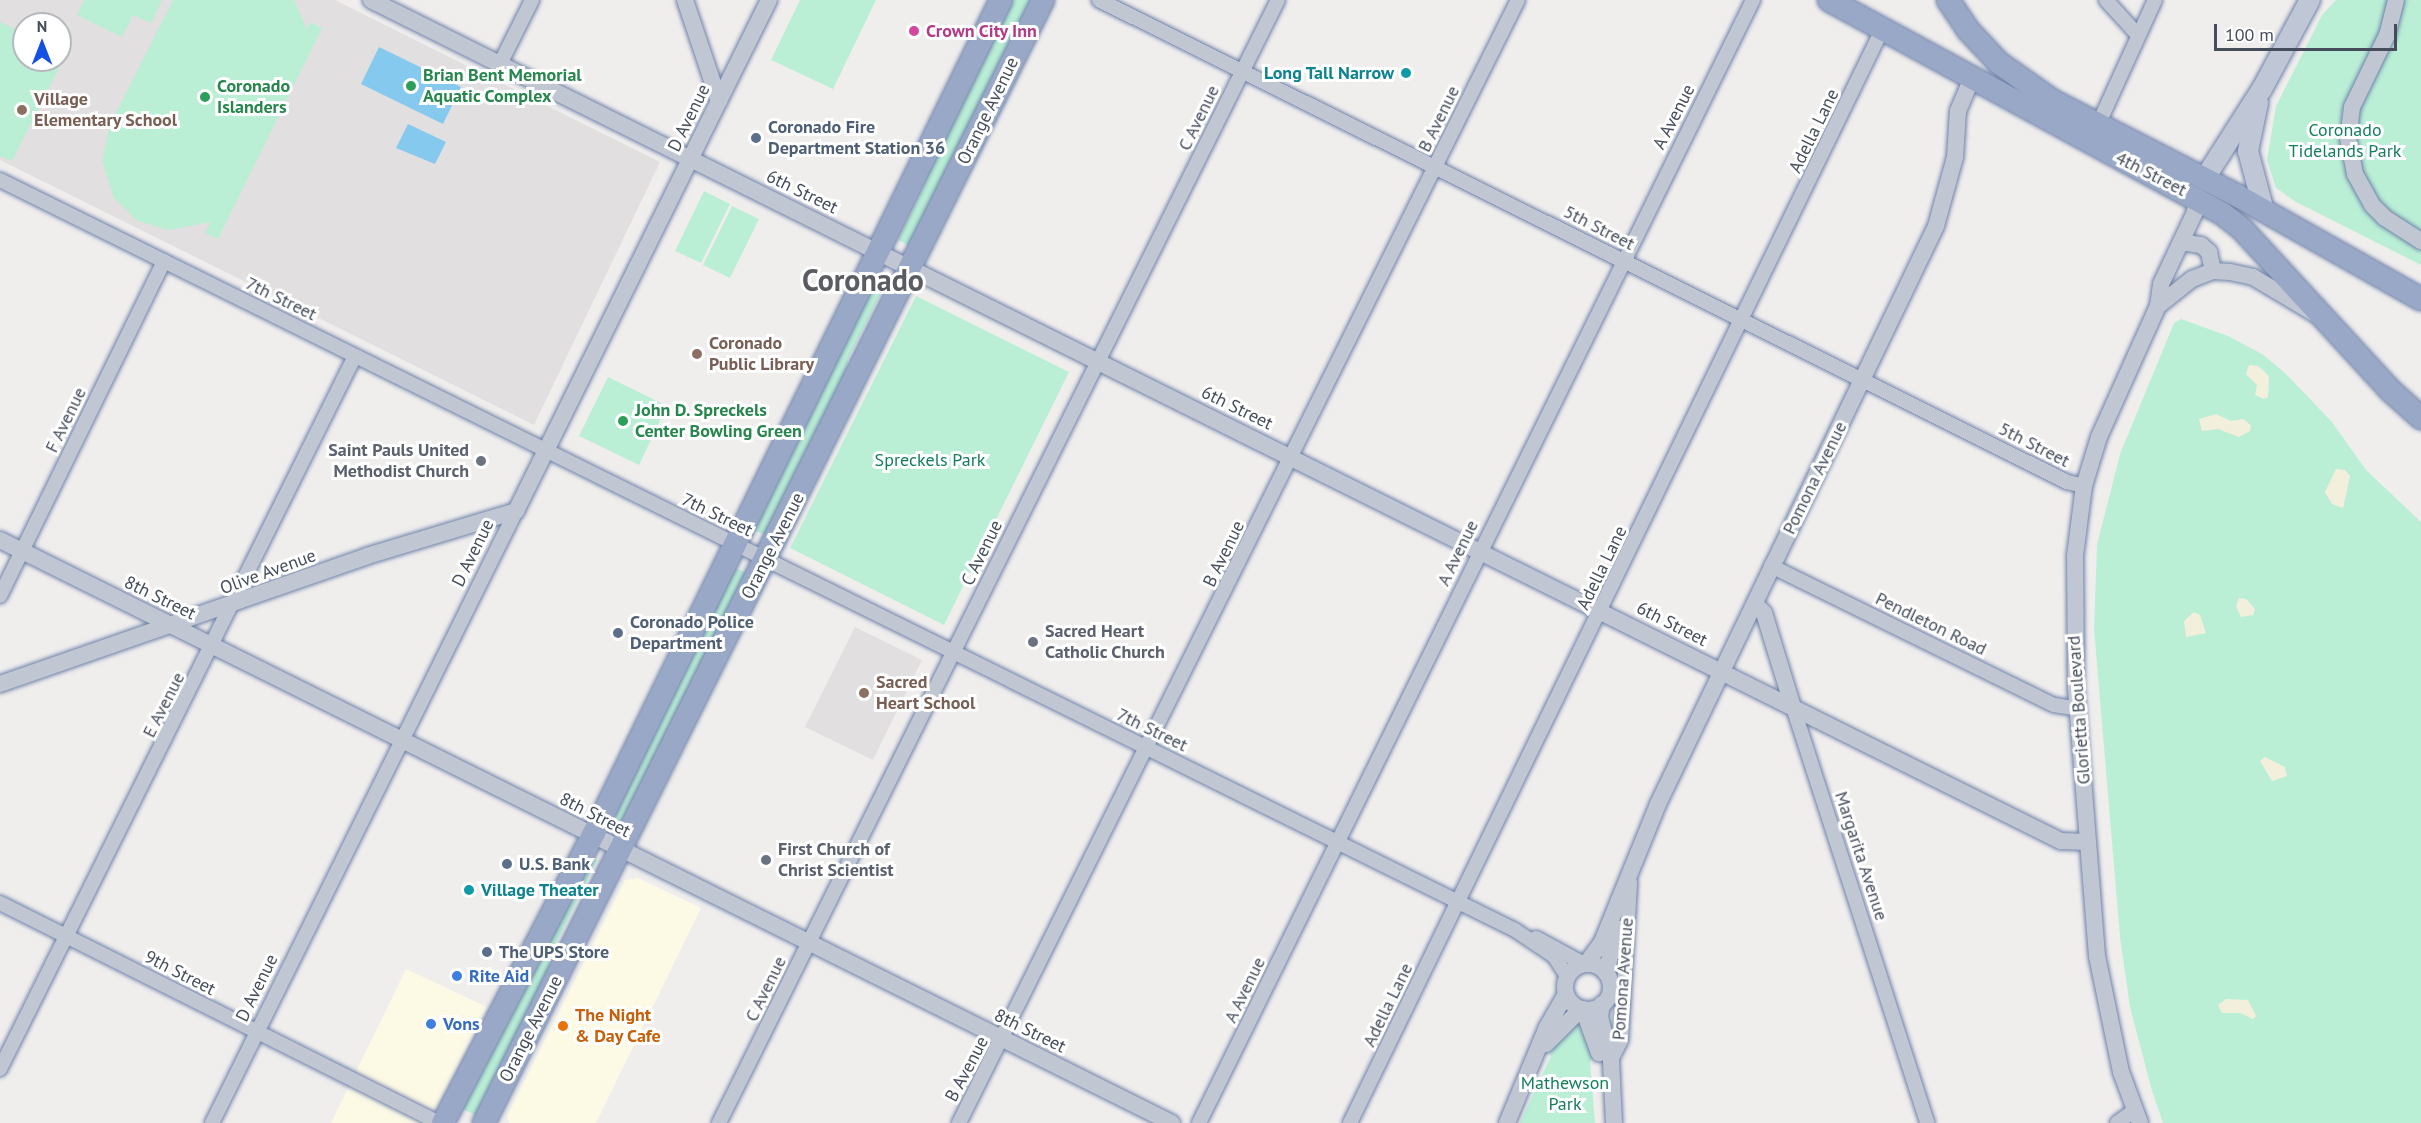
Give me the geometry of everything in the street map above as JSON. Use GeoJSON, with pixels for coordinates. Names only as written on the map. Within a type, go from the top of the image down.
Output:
{"type":"FeatureCollection","features":[{"type":"Feature","properties":{"kind":"highway","name":"Orange Avenue"},"geometry":{"type":"LineString","coordinates":[[442,1123],[593,835],[733,542],[1001,0]]}},
{"type":"Feature","properties":{"kind":"highway","name":"Orange Avenue"},"geometry":{"type":"LineString","coordinates":[[484,1123],[1043,0]]}},
{"type":"Feature","properties":{"kind":"highway","name":"4th Street"},"geometry":{"type":"LineString","coordinates":[[1829,0],[1883,28],[1971,80],[2201,188],[2264,211],[2421,299]]}},
{"type":"Feature","properties":{"kind":"highway"},"geometry":{"type":"LineString","coordinates":[[1948,0],[1968,30],[2018,77],[2053,101],[2201,188]]}},
{"type":"Feature","properties":{"kind":"highway","name":"4th Street"},"geometry":{"type":"LineString","coordinates":[[2201,188],[2421,418]]}},
{"type":"Feature","properties":{"kind":"main road","name":"Glorietta Boulevard"},"geometry":{"type":"LineString","coordinates":[[2201,188],[2262,89],[2310,0]]}},
{"type":"Feature","properties":{"kind":"main road","name":"Glorietta Boulevard"},"geometry":{"type":"LineString","coordinates":[[2262,89],[2248,151],[2264,211]]}},
{"type":"Feature","properties":{"kind":"street","name":"6th Street"},"geometry":{"type":"LineString","coordinates":[[371,0],[1602,610],[2061,841],[2087,842]]}},
{"type":"Feature","properties":{"kind":"street"},"geometry":{"type":"LineString","coordinates":[[500,64],[532,0]]}},
{"type":"Feature","properties":{"kind":"street"},"geometry":{"type":"LineString","coordinates":[[685,0],[719,100]]}},
{"type":"Feature","properties":{"kind":"street","name":"D Avenue"},"geometry":{"type":"LineString","coordinates":[[212,1123],[769,0]]}},
{"type":"Feature","properties":{"kind":"street","name":"5th Street"},"geometry":{"type":"LineString","coordinates":[[1099,0],[2067,482],[2084,486]]}},
{"type":"Feature","properties":{"kind":"street","name":"C Avenue"},"geometry":{"type":"LineString","coordinates":[[719,1123],[1278,0]]}},
{"type":"Feature","properties":{"kind":"street","name":"B Avenue"},"geometry":{"type":"LineString","coordinates":[[959,1123],[1148,748],[1518,0]]}},
{"type":"Feature","properties":{"kind":"street","name":"A Avenue"},"geometry":{"type":"LineString","coordinates":[[1199,1123],[1479,550],[1753,0]]}},
{"type":"Feature","properties":{"kind":"street"},"geometry":{"type":"LineString","coordinates":[[2106,0],[2138,35]]}},
{"type":"Feature","properties":{"kind":"street"},"geometry":{"type":"LineString","coordinates":[[2103,114],[2155,0]]}},
{"type":"Feature","properties":{"kind":"street"},"geometry":{"type":"LineString","coordinates":[[2396,0],[2387,35],[2352,107],[2348,138],[2355,174],[2373,205],[2385,218],[2421,241]]}},
{"type":"Feature","properties":{"kind":"street","name":"Adella Lane"},"geometry":{"type":"LineString","coordinates":[[1350,1123],[1602,610],[1883,28]]}},
{"type":"Feature","properties":{"kind":"street","name":"Pomona Avenue"},"geometry":{"type":"LineString","coordinates":[[1567,975],[1585,964],[1602,942],[1631,868],[1722,671],[1863,379],[1946,199],[1955,157],[1958,111],[1971,80]]}},
{"type":"Feature","properties":{"kind":"street","name":"7th Street"},"geometry":{"type":"LineString","coordinates":[[0,180],[1458,902],[1515,930],[1552,944],[1585,964]]}},
{"type":"Feature","properties":{"kind":"street","name":"Glorietta Boulevard"},"geometry":{"type":"LineString","coordinates":[[2138,1117],[2108,1022],[2097,956],[2078,709],[2073,598],[2084,486],[2110,406],[2158,306],[2161,284],[2181,242],[2201,188]]}},
{"type":"Feature","properties":{"kind":"street"},"geometry":{"type":"LineString","coordinates":[[2181,242],[2201,245],[2210,252],[2213,271],[2253,277],[2299,308],[2325,319]]}},
{"type":"Feature","properties":{"kind":"street","name":"F Avenue"},"geometry":{"type":"LineString","coordinates":[[0,596],[164,261]]}},
{"type":"Feature","properties":{"kind":"street","name":"Glorietta Boulevard"},"geometry":{"type":"LineString","coordinates":[[2158,306],[2181,285],[2213,271]]}},
{"type":"Feature","properties":{"kind":"street","name":"E Avenue"},"geometry":{"type":"LineString","coordinates":[[0,1069],[214,646],[355,356]]}},
{"type":"Feature","properties":{"kind":"street","name":"Olive Avenue"},"geometry":{"type":"LineString","coordinates":[[0,684],[234,605],[367,556],[516,511]]}},
{"type":"Feature","properties":{"kind":"street","name":"8th Street"},"geometry":{"type":"LineString","coordinates":[[0,540],[1172,1123]]}},
{"type":"Feature","properties":{"kind":"street","name":"Pendleton Road"},"geometry":{"type":"LineString","coordinates":[[1771,566],[2054,705],[2078,709]]}},
{"type":"Feature","properties":{"kind":"street","name":"Margarita Avenue"},"geometry":{"type":"LineString","coordinates":[[1755,604],[1764,613],[1927,1123]]}},
{"type":"Feature","properties":{"kind":"street"},"geometry":{"type":"LineString","coordinates":[[1606,973],[1631,868]]}},
{"type":"Feature","properties":{"kind":"street","name":"Pomona Avenue"},"geometry":{"type":"LineString","coordinates":[[1614,1123],[1611,1060],[1621,1040],[1631,868]]}},
{"type":"Feature","properties":{"kind":"street","name":"9th Street"},"geometry":{"type":"LineString","coordinates":[[0,903],[442,1123]]}},
{"type":"Feature","properties":{"kind":"street","name":"7th Street"},"geometry":{"type":"LineString","coordinates":[[1515,930],[1554,956],[1567,975]]}},
{"type":"Feature","properties":{"kind":"street","name":"Pomona Avenue"},"geometry":{"type":"LineString","coordinates":[[1582,1009],[1602,1004],[1611,987],[1606,973],[1585,964]]}},
{"type":"Feature","properties":{"kind":"street"},"geometry":{"type":"LineString","coordinates":[[1507,1123],[1547,1026],[1566,994],[1567,975]]}},
{"type":"Feature","properties":{"kind":"street"},"geometry":{"type":"LineString","coordinates":[[1566,994],[1582,1009],[1612,1100]]}},
{"type":"Feature","properties":{"kind":"street"},"geometry":{"type":"LineString","coordinates":[[1602,1004],[1600,1017],[1611,1060]]}},
{"type":"Feature","properties":{"kind":"street"},"geometry":{"type":"LineString","coordinates":[[1536,1056],[1582,1009]]}},
{"type":"Feature","properties":{"kind":"street"},"geometry":{"type":"LineString","coordinates":[[2117,1123],[2138,1117]]}},
{"type":"Feature","properties":{"kind":"shaded area"},"geometry":{"type":"Polygon","coordinates":[[[0,0],[335,0],[660,162],[534,425],[0,160],[0,0]]]}},
{"type":"Feature","properties":{"kind":"shaded area","name":"Sacred Heart School"},"geometry":{"type":"Polygon","coordinates":[[[855,627],[922,660],[873,760],[805,727],[855,627]]]}},
{"type":"Feature","properties":{"kind":"shaded area"},"geometry":{"type":"Polygon","coordinates":[[[638,878],[701,908],[596,1123],[509,1123],[507,1116],[625,880],[638,878]]]}},
{"type":"Feature","properties":{"kind":"shaded area"},"geometry":{"type":"Polygon","coordinates":[[[406,969],[487,1007],[429,1123],[331,1123],[406,969]]]}},
{"type":"Feature","properties":{"kind":"green space"},"geometry":{"type":"Polygon","coordinates":[[[84,0],[162,0],[151,23],[133,15],[122,37],[77,15],[84,0]]]}},
{"type":"Feature","properties":{"kind":"green space"},"geometry":{"type":"Polygon","coordinates":[[[173,0],[294,0],[307,29],[311,22],[322,28],[218,239],[205,233],[211,222],[168,230],[138,221],[114,198],[102,161],[110,125],[173,0]]]}},
{"type":"Feature","properties":{"kind":"green space"},"geometry":{"type":"Polygon","coordinates":[[[800,0],[876,0],[833,89],[771,60],[800,0]]]}},
{"type":"Feature","properties":{"kind":"green space"},"geometry":{"type":"Polygon","coordinates":[[[1011,0],[1031,0],[910,246],[898,240],[925,184],[929,166],[1011,0]]]}},
{"type":"Feature","properties":{"kind":"green space","name":"Coronado Tidelands Park"},"geometry":{"type":"Polygon","coordinates":[[[2336,0],[2421,0],[2421,265],[2296,202],[2276,188],[2267,160],[2276,106],[2322,15],[2336,0]]]}},
{"type":"Feature","properties":{"kind":"green space"},"geometry":{"type":"Polygon","coordinates":[[[0,22],[12,28],[12,72],[57,72],[12,161],[0,156],[0,22]]]}},
{"type":"Feature","properties":{"kind":"green space"},"geometry":{"type":"Polygon","coordinates":[[[704,191],[730,204],[701,263],[675,251],[704,191]]]}},
{"type":"Feature","properties":{"kind":"green space"},"geometry":{"type":"Polygon","coordinates":[[[732,206],[759,219],[730,278],[703,265],[732,206]]]}},
{"type":"Feature","properties":{"kind":"green space"},"geometry":{"type":"Polygon","coordinates":[[[874,274],[887,281],[848,359],[846,373],[766,536],[748,527],[874,274]]]}},
{"type":"Feature","properties":{"kind":"green space","name":"Spreckels Park"},"geometry":{"type":"Polygon","coordinates":[[[916,296],[1069,372],[944,625],[790,548],[916,296]]]}},
{"type":"Feature","properties":{"kind":"green space"},"geometry":{"type":"Polygon","coordinates":[[[2181,319],[2228,336],[2262,354],[2284,372],[2332,422],[2366,470],[2421,522],[2421,1123],[2163,1123],[2152,1091],[2130,1007],[2120,937],[2094,629],[2097,545],[2120,454],[2174,323],[2181,319]]]}},
{"type":"Feature","properties":{"kind":"green space","name":"John D. Spreckels Center Bowling Green"},"geometry":{"type":"Polygon","coordinates":[[[608,377],[667,406],[639,465],[579,436],[608,377]]]}},
{"type":"Feature","properties":{"kind":"green space"},"geometry":{"type":"Polygon","coordinates":[[[730,565],[746,573],[622,827],[610,820],[730,565]]]}},
{"type":"Feature","properties":{"kind":"green space"},"geometry":{"type":"Polygon","coordinates":[[[587,854],[597,860],[552,952],[547,975],[477,1116],[461,1108],[587,854]]]}},
{"type":"Feature","properties":{"kind":"green space","name":"Mathewson Park"},"geometry":{"type":"Polygon","coordinates":[[[1580,1019],[1594,1057],[1590,1061],[1595,1123],[1520,1123],[1551,1056],[1549,1050],[1580,1019]]]}},
{"type":"Feature","properties":{"kind":"sand"},"geometry":{"type":"Polygon","coordinates":[[[2249,365],[2258,366],[2269,376],[2268,397],[2264,399],[2255,395],[2257,385],[2246,374],[2249,365]]]}},
{"type":"Feature","properties":{"kind":"sand"},"geometry":{"type":"Polygon","coordinates":[[[2216,414],[2231,421],[2244,419],[2251,426],[2250,431],[2239,437],[2218,429],[2202,431],[2199,419],[2216,414]]]}},
{"type":"Feature","properties":{"kind":"sand"},"geometry":{"type":"Polygon","coordinates":[[[2336,469],[2345,470],[2350,476],[2343,508],[2332,504],[2325,492],[2336,469]]]}},
{"type":"Feature","properties":{"kind":"sand"},"geometry":{"type":"Polygon","coordinates":[[[2239,598],[2246,599],[2255,609],[2253,615],[2241,617],[2236,606],[2239,598]]]}},
{"type":"Feature","properties":{"kind":"sand"},"geometry":{"type":"Polygon","coordinates":[[[2194,612],[2200,615],[2206,633],[2186,637],[2184,621],[2194,612]]]}},
{"type":"Feature","properties":{"kind":"sand"},"geometry":{"type":"Polygon","coordinates":[[[2265,757],[2285,767],[2287,776],[2272,781],[2260,761],[2265,757]]]}},
{"type":"Feature","properties":{"kind":"sand"},"geometry":{"type":"Polygon","coordinates":[[[2226,999],[2248,1000],[2256,1016],[2253,1019],[2240,1013],[2222,1013],[2218,1005],[2226,999]]]}},
{"type":"Feature","properties":{"kind":"water","name":"Brian Bent Memorial Aquatic Complex"},"geometry":{"type":"Polygon","coordinates":[[[379,47],[461,87],[443,124],[361,84],[379,47]]]}},
{"type":"Feature","properties":{"kind":"water","name":"Brian Bent Memorial Aquatic Complex"},"geometry":{"type":"Polygon","coordinates":[[[408,124],[446,142],[435,164],[396,148],[408,124]]]}},
{"type":"Feature","properties":{"kind":"place","name":"Crown City Inn"},"geometry":{"type":"Point","coordinates":[914,31]}},
{"type":"Feature","properties":{"kind":"place","name":"Long Tall Narrow"},"geometry":{"type":"Point","coordinates":[1406,73]}},
{"type":"Feature","properties":{"kind":"place","name":"Brian Bent Memorial Aquatic Complex"},"geometry":{"type":"Point","coordinates":[411,86]}},
{"type":"Feature","properties":{"kind":"place","name":"Coronado Islanders"},"geometry":{"type":"Point","coordinates":[205,97]}},
{"type":"Feature","properties":{"kind":"place","name":"Village Elementary School"},"geometry":{"type":"Point","coordinates":[22,110]}},
{"type":"Feature","properties":{"kind":"place","name":"Coronado Fire Department Station 36"},"geometry":{"type":"Point","coordinates":[756,138]}},
{"type":"Feature","properties":{"kind":"place","name":"Coronado Public Library"},"geometry":{"type":"Point","coordinates":[697,354]}},
{"type":"Feature","properties":{"kind":"place","name":"John D. Spreckels Center Bowling Green"},"geometry":{"type":"Point","coordinates":[623,421]}},
{"type":"Feature","properties":{"kind":"place","name":"Saint Pauls United Methodist Church"},"geometry":{"type":"Point","coordinates":[481,461]}},
{"type":"Feature","properties":{"kind":"place","name":"Coronado Police Department"},"geometry":{"type":"Point","coordinates":[618,633]}},
{"type":"Feature","properties":{"kind":"place","name":"Sacred Heart Catholic Church"},"geometry":{"type":"Point","coordinates":[1033,642]}},
{"type":"Feature","properties":{"kind":"place","name":"Sacred Heart School"},"geometry":{"type":"Point","coordinates":[864,693]}},
{"type":"Feature","properties":{"kind":"place","name":"First Church of Christ Scientist"},"geometry":{"type":"Point","coordinates":[766,860]}},
{"type":"Feature","properties":{"kind":"place","name":"U.S. Bank"},"geometry":{"type":"Point","coordinates":[507,864]}},
{"type":"Feature","properties":{"kind":"place","name":"Village Theater"},"geometry":{"type":"Point","coordinates":[469,890]}},
{"type":"Feature","properties":{"kind":"place","name":"The UPS Store"},"geometry":{"type":"Point","coordinates":[487,952]}},
{"type":"Feature","properties":{"kind":"place","name":"Rite Aid"},"geometry":{"type":"Point","coordinates":[457,976]}},
{"type":"Feature","properties":{"kind":"place","name":"Vons"},"geometry":{"type":"Point","coordinates":[431,1024]}},
{"type":"Feature","properties":{"kind":"place","name":"The Night & Day Cafe"},"geometry":{"type":"Point","coordinates":[563,1026]}},
{"type":"Feature","properties":{"kind":"district","name":"Coronado"},"geometry":{"type":"Point","coordinates":[863,280]}}]}
